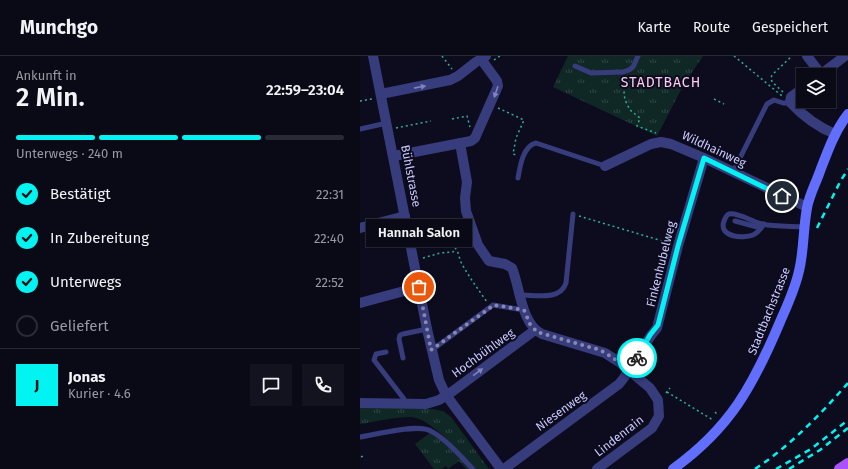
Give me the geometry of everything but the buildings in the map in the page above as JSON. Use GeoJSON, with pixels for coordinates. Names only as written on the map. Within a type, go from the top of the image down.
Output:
{"type":"FeatureCollection","features":[{"type":"Feature","properties":{"kind":"main road","name":"Stadtbachstrasse"},"geometry":{"type":"LineString","coordinates":[[673,469],[715,434],[731,415],[749,388],[774,336],[795,285],[802,260],[807,207],[835,134],[848,114]]}},
{"type":"Feature","properties":{"kind":"main road"},"geometry":{"type":"LineString","coordinates":[[839,469],[848,463]]}},
{"type":"Feature","properties":{"kind":"street"},"geometry":{"type":"LineString","coordinates":[[808,56],[817,68]]}},
{"type":"Feature","properties":{"kind":"street"},"geometry":{"type":"LineString","coordinates":[[829,68],[845,56]]}},
{"type":"Feature","properties":{"kind":"street","name":"Bühlstrasse"},"geometry":{"type":"LineString","coordinates":[[374,57],[379,96],[387,123],[394,156],[431,350],[439,380],[446,395],[501,469]]}},
{"type":"Feature","properties":{"kind":"street"},"geometry":{"type":"LineString","coordinates":[[379,96],[450,80],[458,76],[476,62],[487,59],[497,81],[498,89],[476,137],[472,140],[394,156]]}},
{"type":"Feature","properties":{"kind":"street"},"geometry":{"type":"LineString","coordinates":[[796,93],[788,99],[805,115],[824,129],[835,134]]}},
{"type":"Feature","properties":{"kind":"street","name":"Wildhainweg"},"geometry":{"type":"LineString","coordinates":[[605,166],[650,144],[657,142],[671,144],[807,207]]}},
{"type":"Feature","properties":{"kind":"street"},"geometry":{"type":"LineString","coordinates":[[460,143],[467,182],[465,198],[466,212],[478,245],[488,261],[505,264],[511,267],[524,310],[529,322],[535,330],[545,335],[600,350],[629,370],[661,399]]}},
{"type":"Feature","properties":{"kind":"street","name":"Finkenhubelweg"},"geometry":{"type":"LineString","coordinates":[[629,370],[650,335],[658,325],[678,246],[704,158]]}},
{"type":"Feature","properties":{"kind":"street"},"geometry":{"type":"LineString","coordinates":[[360,228],[405,216]]}},
{"type":"Feature","properties":{"kind":"street"},"geometry":{"type":"LineString","coordinates":[[360,303],[419,287]]}},
{"type":"Feature","properties":{"kind":"street","name":"Hochbühlweg"},"geometry":{"type":"LineString","coordinates":[[360,403],[426,404],[438,400],[535,330]]}},
{"type":"Feature","properties":{"kind":"street","name":"Niesenweg"},"geometry":{"type":"LineString","coordinates":[[504,469],[619,384],[629,370]]}},
{"type":"Feature","properties":{"kind":"street","name":"Lindenrain"},"geometry":{"type":"LineString","coordinates":[[597,469],[652,428],[659,416],[661,399]]}},
{"type":"Feature","properties":{"kind":"lane"},"geometry":{"type":"LineString","coordinates":[[575,66],[591,73],[627,71],[634,65],[638,56]]}},
{"type":"Feature","properties":{"kind":"lane"},"geometry":{"type":"LineString","coordinates":[[733,172],[767,104],[774,100],[783,104],[788,99]]}},
{"type":"Feature","properties":{"kind":"lane"},"geometry":{"type":"LineString","coordinates":[[360,129],[387,123]]}},
{"type":"Feature","properties":{"kind":"lane","name":"Wildhainweg"},"geometry":{"type":"LineString","coordinates":[[518,178],[520,166],[527,148],[534,143],[539,143],[605,166]]}},
{"type":"Feature","properties":{"kind":"lane"},"geometry":{"type":"LineString","coordinates":[[520,295],[553,296],[558,294],[564,288],[566,283],[573,214]]}},
{"type":"Feature","properties":{"kind":"lane"},"geometry":{"type":"LineString","coordinates":[[735,214],[762,226],[754,235],[739,236],[726,233],[723,225],[726,216],[735,214]]}},
{"type":"Feature","properties":{"kind":"lane"},"geometry":{"type":"LineString","coordinates":[[735,221],[762,226],[805,227]]}},
{"type":"Feature","properties":{"kind":"lane"},"geometry":{"type":"LineString","coordinates":[[431,350],[490,306],[494,305],[524,310]]}},
{"type":"Feature","properties":{"kind":"lane"},"geometry":{"type":"LineString","coordinates":[[403,358],[399,339],[400,336],[427,329]]}},
{"type":"Feature","properties":{"kind":"lane"},"geometry":{"type":"LineString","coordinates":[[386,352],[376,354],[374,360],[404,399],[404,404]]}},
{"type":"Feature","properties":{"kind":"lane"},"geometry":{"type":"LineString","coordinates":[[360,437],[405,430],[426,429],[444,440],[473,469]]}},
{"type":"Feature","properties":{"kind":"path"},"geometry":{"type":"LineString","coordinates":[[442,56],[458,76]]}},
{"type":"Feature","properties":{"kind":"path"},"geometry":{"type":"LineString","coordinates":[[487,59],[500,56]]}},
{"type":"Feature","properties":{"kind":"path"},"geometry":{"type":"LineString","coordinates":[[734,56],[788,99]]}},
{"type":"Feature","properties":{"kind":"path"},"geometry":{"type":"LineString","coordinates":[[788,99],[771,79],[773,74],[792,56]]}},
{"type":"Feature","properties":{"kind":"path"},"geometry":{"type":"LineString","coordinates":[[627,71],[628,78],[624,96],[630,110],[640,118],[637,126],[661,134]]}},
{"type":"Feature","properties":{"kind":"path"},"geometry":{"type":"LineString","coordinates":[[360,101],[379,96]]}},
{"type":"Feature","properties":{"kind":"path"},"geometry":{"type":"LineString","coordinates":[[714,99],[724,104]]}},
{"type":"Feature","properties":{"kind":"path"},"geometry":{"type":"LineString","coordinates":[[500,109],[524,120],[516,138],[513,154],[516,155]]}},
{"type":"Feature","properties":{"kind":"path"},"geometry":{"type":"LineString","coordinates":[[452,119],[468,116],[470,130]]}},
{"type":"Feature","properties":{"kind":"path"},"geometry":{"type":"LineString","coordinates":[[399,127],[431,121]]}},
{"type":"Feature","properties":{"kind":"path"},"geometry":{"type":"LineString","coordinates":[[573,214],[675,245]]}},
{"type":"Feature","properties":{"kind":"path"},"geometry":{"type":"LineString","coordinates":[[426,257],[440,253],[453,252],[456,248],[469,277],[490,306]]}},
{"type":"Feature","properties":{"kind":"path"},"geometry":{"type":"LineString","coordinates":[[661,399],[670,388]]}},
{"type":"Feature","properties":{"kind":"path"},"geometry":{"type":"LineString","coordinates":[[667,392],[712,419]]}},
{"type":"Feature","properties":{"kind":"green space"},"geometry":{"type":"Polygon","coordinates":[[[568,56],[703,56],[684,84],[657,136],[553,87],[568,56]]]}},
{"type":"Feature","properties":{"kind":"green space"},"geometry":{"type":"Polygon","coordinates":[[[360,407],[431,409],[443,411],[451,417],[489,469],[476,469],[446,438],[420,419],[400,417],[360,424],[360,407]]]}},
{"type":"Feature","properties":{"kind":"green space"},"geometry":{"type":"Polygon","coordinates":[[[430,433],[434,433],[444,441],[470,469],[466,469],[459,461],[448,469],[446,466],[441,469],[434,469],[415,444],[430,433]]]}},
{"type":"Feature","properties":{"kind":"railway"},"geometry":{"type":"LineString","coordinates":[[817,228],[848,169]]}},
{"type":"Feature","properties":{"kind":"railway"},"geometry":{"type":"LineString","coordinates":[[755,469],[793,440],[827,407],[848,383]]}},
{"type":"Feature","properties":{"kind":"railway"},"geometry":{"type":"LineString","coordinates":[[776,469],[811,449],[848,420]]}},
{"type":"Feature","properties":{"kind":"railway"},"geometry":{"type":"LineString","coordinates":[[789,469],[820,450],[848,428]]}},
{"type":"Feature","properties":{"kind":"way so far"},"geometry":{"type":"LineString","coordinates":[[419,287],[431,350],[490,306],[494,305],[524,310],[527,319],[537,332],[600,350],[629,370],[637,358]]}},
{"type":"Feature","properties":{"kind":"place","name":"Hannah Salon"},"geometry":{"type":"Point","coordinates":[419,287]}},
{"type":"Feature","properties":{"kind":"district","name":"STADTBACH"},"geometry":{"type":"Point","coordinates":[661,82]}},
{"type":"Feature","properties":{"kind":"route"},"geometry":{"type":"LineString","coordinates":[[637,358],[650,335],[657,328],[678,246],[704,158],[782,196]]}}]}
